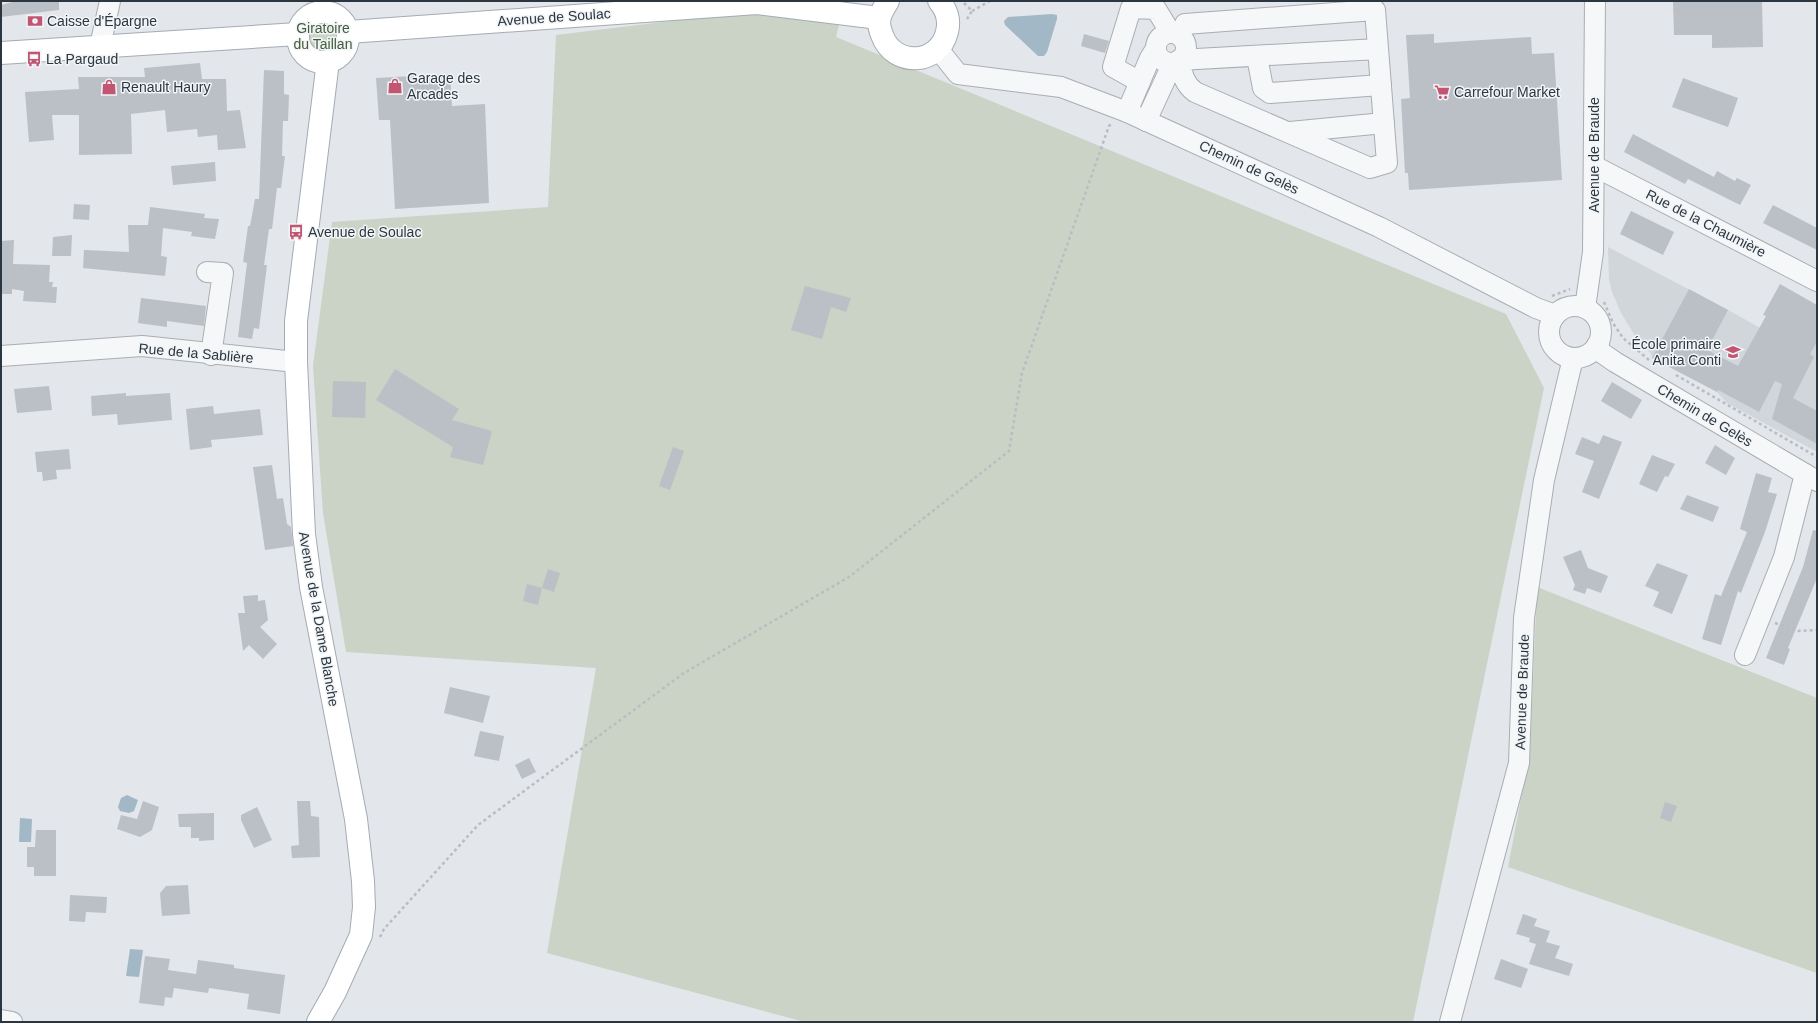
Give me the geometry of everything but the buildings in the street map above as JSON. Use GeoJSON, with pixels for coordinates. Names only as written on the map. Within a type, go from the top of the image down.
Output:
{"type":"FeatureCollection","features":[{"type":"Feature","properties":{"kind":"main road","name":"Avenue de Soulac"},"geometry":{"type":"LineString","coordinates":[[348,32],[757,3],[884,10]]}},
{"type":"Feature","properties":{"kind":"main road"},"geometry":{"type":"LineString","coordinates":[[884,10],[880,28],[885,43],[893,52],[911,59],[923,58],[938,49],[945,40],[952,5]]}},
{"type":"Feature","properties":{"kind":"main road"},"geometry":{"type":"LineString","coordinates":[[333,7],[348,32],[347,45],[343,52],[336,58],[328,61],[316,61],[308,57],[302,49],[298,34],[302,23],[311,15],[333,7]]}},
{"type":"Feature","properties":{"kind":"main road"},"geometry":{"type":"LineString","coordinates":[[1,54],[100,46],[298,34]]}},
{"type":"Feature","properties":{"kind":"main road","name":"Avenue de la Dame Blanche"},"geometry":{"type":"LineString","coordinates":[[318,1022],[335,992],[361,935],[364,907],[363,881],[356,819],[311,587],[304,534],[296,362],[296,322],[328,61]]}},
{"type":"Feature","properties":{"kind":"street"},"geometry":{"type":"LineString","coordinates":[[100,46],[110,1]]}},
{"type":"Feature","properties":{"kind":"street","name":"Avenue de Braude"},"geometry":{"type":"LineString","coordinates":[[1585,308],[1594,252],[1595,1]]}},
{"type":"Feature","properties":{"kind":"street"},"geometry":{"type":"LineString","coordinates":[[1127,112],[1140,82],[1168,58],[1185,53],[1185,43],[1175,34],[1156,9],[1131,8],[1113,67],[1140,82]]}},
{"type":"Feature","properties":{"kind":"street"},"geometry":{"type":"LineString","coordinates":[[1375,10],[1387,163],[1370,168],[1195,92],[1189,87],[1184,78],[1156,45],[1160,36],[1175,34],[1185,24],[1375,10]]}},
{"type":"Feature","properties":{"kind":"street","name":"Chemin de Gelès"},"geometry":{"type":"LineString","coordinates":[[938,49],[958,74],[1061,87],[1146,120],[1379,227],[1536,308],[1555,315]]}},
{"type":"Feature","properties":{"kind":"street"},"geometry":{"type":"LineString","coordinates":[[1168,58],[1257,57],[1378,49]]}},
{"type":"Feature","properties":{"kind":"street"},"geometry":{"type":"LineString","coordinates":[[1257,57],[1263,88],[1270,93],[1381,85]]}},
{"type":"Feature","properties":{"kind":"street"},"geometry":{"type":"LineString","coordinates":[[1146,120],[1171,67],[1168,58]]}},
{"type":"Feature","properties":{"kind":"street"},"geometry":{"type":"LineString","coordinates":[[1287,132],[1384,123]]}},
{"type":"Feature","properties":{"kind":"street","name":"Rue de la Chaumière"},"geometry":{"type":"LineString","coordinates":[[1594,166],[1817,281]]}},
{"type":"Feature","properties":{"kind":"street"},"geometry":{"type":"LineString","coordinates":[[207,272],[224,273],[211,355]]}},
{"type":"Feature","properties":{"kind":"street"},"geometry":{"type":"LineString","coordinates":[[1571,306],[1585,308],[1592,312],[1598,319],[1600,336],[1597,345],[1587,355],[1573,358],[1565,356],[1558,352],[1550,338],[1550,326],[1555,315],[1559,311],[1571,306]]}},
{"type":"Feature","properties":{"kind":"street","name":"Chemin de Gelès"},"geometry":{"type":"LineString","coordinates":[[1597,345],[1602,353],[1615,362],[1811,477]]}},
{"type":"Feature","properties":{"kind":"street","name":"Rue de la Sablière"},"geometry":{"type":"LineString","coordinates":[[1,356],[142,346],[211,355],[296,362]]}},
{"type":"Feature","properties":{"kind":"street","name":"Avenue de Braude"},"geometry":{"type":"LineString","coordinates":[[1450,1022],[1519,763],[1524,618],[1544,480],[1573,358]]}},
{"type":"Feature","properties":{"kind":"street"},"geometry":{"type":"LineString","coordinates":[[1744,654],[1784,557],[1811,477]]}},
{"type":"Feature","properties":{"kind":"street"},"geometry":{"type":"LineString","coordinates":[[1,1020],[12,1022]]}},
{"type":"Feature","properties":{"kind":"path"},"geometry":{"type":"LineString","coordinates":[[952,5],[990,1]]}},
{"type":"Feature","properties":{"kind":"path"},"geometry":{"type":"LineString","coordinates":[[378,942],[384,929],[478,825],[684,673],[849,577],[1009,451],[1022,373],[1109,126],[1127,112]]}},
{"type":"Feature","properties":{"kind":"path"},"geometry":{"type":"LineString","coordinates":[[1760,617],[1798,631],[1817,630]]}},
{"type":"Feature","properties":{"kind":"shaded area","name":"École primaire Anita Conti"},"geometry":{"type":"Polygon","coordinates":[[[1608,247],[1728,310],[1798,349],[1817,306],[1817,452],[1727,403],[1717,392],[1676,369],[1652,358],[1651,354],[1634,334],[1621,313],[1612,292],[1609,279],[1608,247]]]}},
{"type":"Feature","properties":{"kind":"green space"},"geometry":{"type":"Polygon","coordinates":[[[695,1],[845,1],[836,37],[1506,314],[1544,388],[1413,1022],[805,1022],[547,953],[596,668],[346,652],[323,513],[313,366],[332,222],[548,207],[556,35],[696,18],[695,1]]]}},
{"type":"Feature","properties":{"kind":"green space","name":"Giratoire du Taillan"},"geometry":{"type":"Polygon","coordinates":[[[327,18],[336,23],[340,29],[340,43],[336,49],[327,54],[319,54],[310,49],[306,43],[305,32],[310,23],[316,19],[327,18]]]}},
{"type":"Feature","properties":{"kind":"green space"},"geometry":{"type":"Polygon","coordinates":[[[1537,587],[1817,698],[1817,973],[1508,867],[1530,751],[1537,587]]]}},
{"type":"Feature","properties":{"kind":"water"},"geometry":{"type":"Polygon","coordinates":[[[1052,14],[1057,15],[1057,19],[1047,52],[1044,56],[1038,56],[1005,25],[1004,21],[1008,17],[1052,14]]]}},
{"type":"Feature","properties":{"kind":"water"},"geometry":{"type":"Polygon","coordinates":[[[127,795],[138,800],[134,811],[129,813],[120,811],[118,807],[121,798],[127,795]]]}},
{"type":"Feature","properties":{"kind":"water"},"geometry":{"type":"Polygon","coordinates":[[[20,818],[32,819],[31,842],[19,842],[20,818]]]}},
{"type":"Feature","properties":{"kind":"water"},"geometry":{"type":"Polygon","coordinates":[[[130,949],[143,950],[139,977],[126,976],[130,949]]]}},
{"type":"Feature","properties":{"kind":"place","name":"Caisse d'Épargne"},"geometry":{"type":"Point","coordinates":[35,21]}},
{"type":"Feature","properties":{"kind":"place","name":"La Pargaud"},"geometry":{"type":"Point","coordinates":[34,59]}},
{"type":"Feature","properties":{"kind":"place","name":"Garage des Arcades"},"geometry":{"type":"Point","coordinates":[395,86]}},
{"type":"Feature","properties":{"kind":"place","name":"Renault Haury"},"geometry":{"type":"Point","coordinates":[109,87]}},
{"type":"Feature","properties":{"kind":"place","name":"Carrefour Market"},"geometry":{"type":"Point","coordinates":[1442,92]}},
{"type":"Feature","properties":{"kind":"place","name":"Avenue de Soulac"},"geometry":{"type":"Point","coordinates":[296,232]}},
{"type":"Feature","properties":{"kind":"place","name":"École primaire Anita Conti"},"geometry":{"type":"Point","coordinates":[1733,352]}}]}
